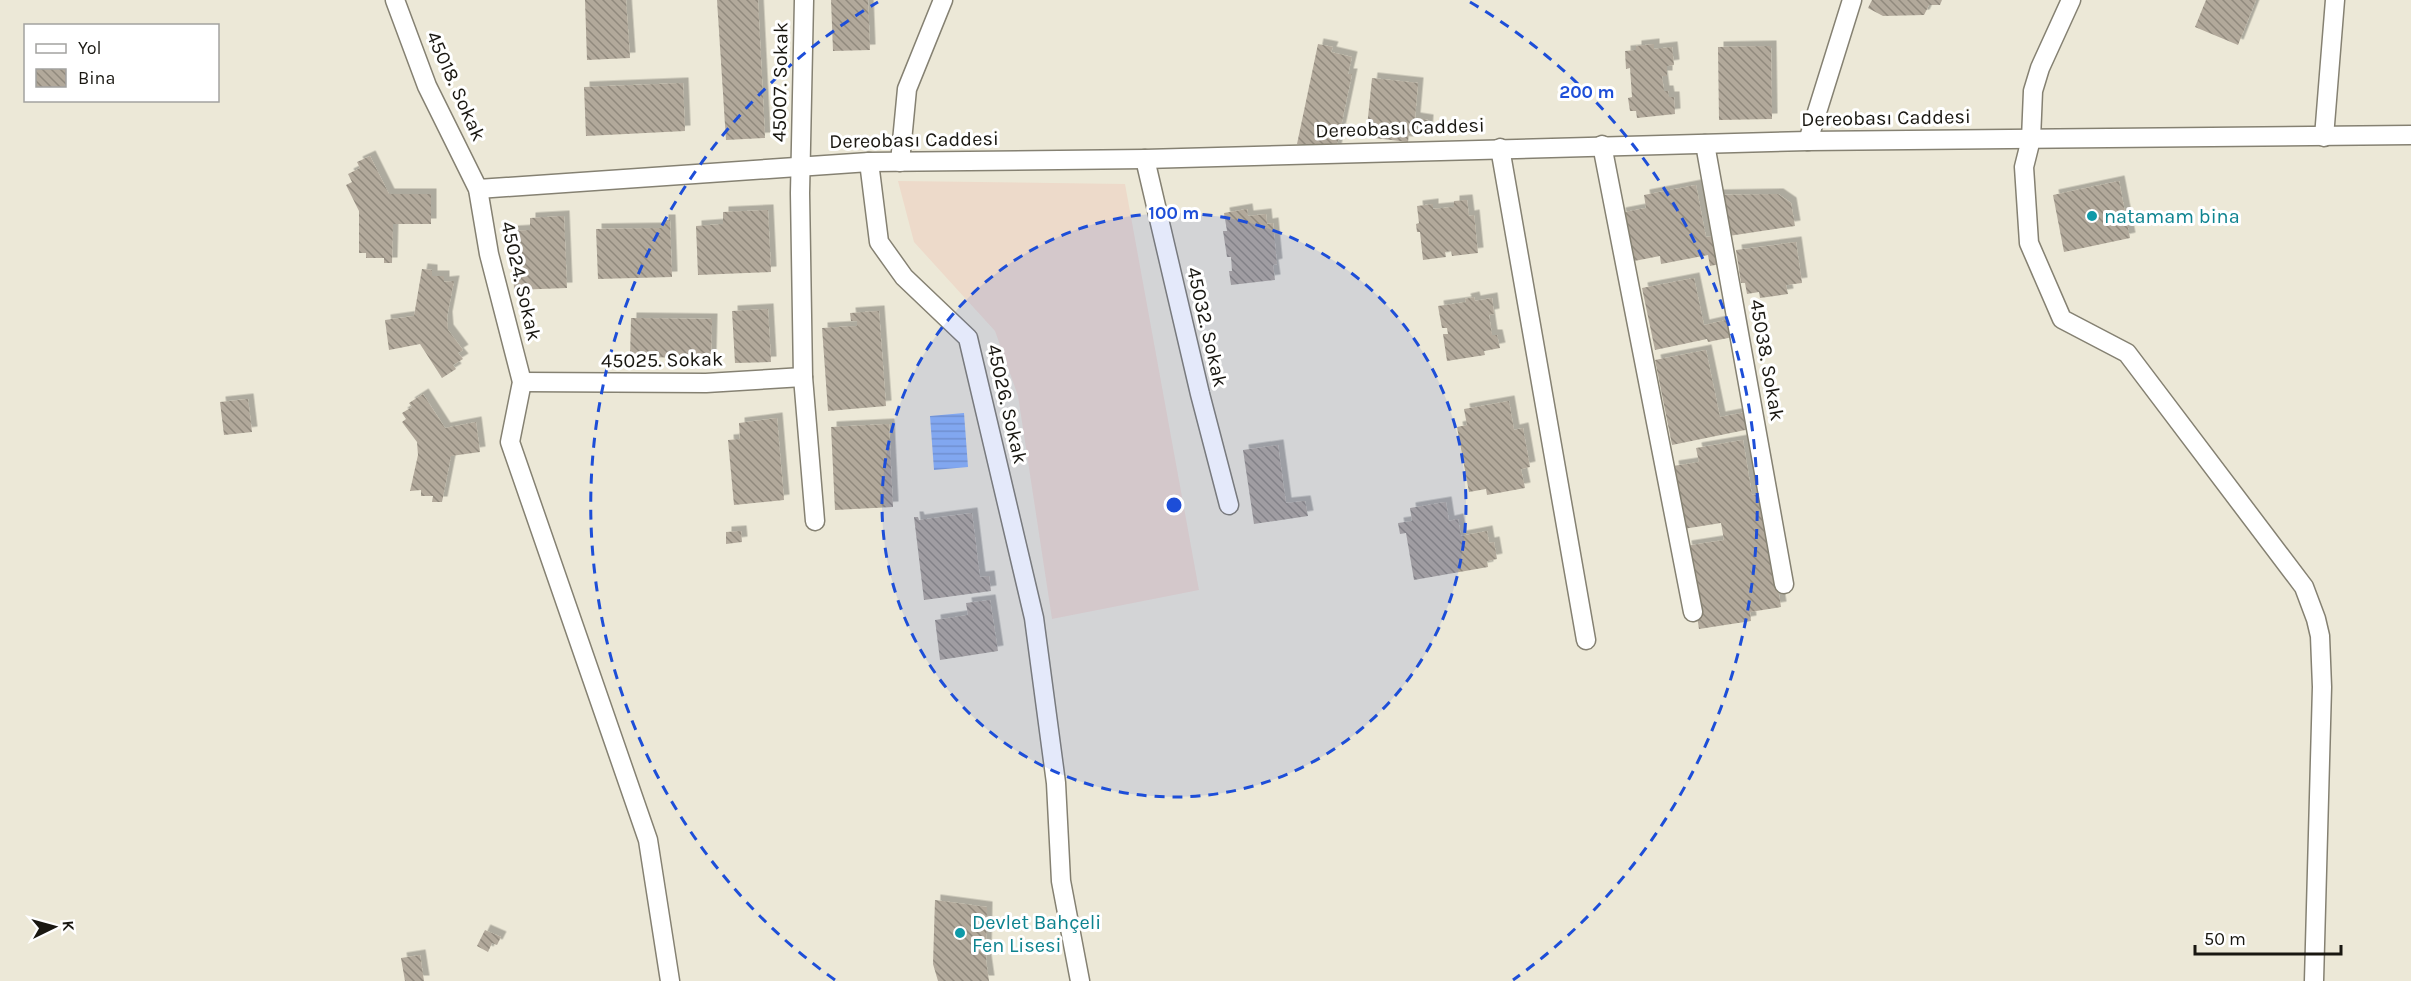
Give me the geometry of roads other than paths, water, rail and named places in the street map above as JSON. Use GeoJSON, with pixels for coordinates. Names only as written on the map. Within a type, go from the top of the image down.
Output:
{"type":"FeatureCollection","features":[{"type":"Feature","properties":{"kind":"street","name":"45018. Sokak"},"geometry":{"type":"LineString","coordinates":[[394,0],[427,86],[478,189]]}},
{"type":"Feature","properties":{"kind":"street","name":"45007. Sokak"},"geometry":{"type":"LineString","coordinates":[[802,165],[804,0]]}},
{"type":"Feature","properties":{"kind":"street"},"geometry":{"type":"LineString","coordinates":[[900,162],[907,89],[943,0]]}},
{"type":"Feature","properties":{"kind":"street"},"geometry":{"type":"LineString","coordinates":[[1808,141],[1852,0]]}},
{"type":"Feature","properties":{"kind":"street"},"geometry":{"type":"LineString","coordinates":[[2071,0],[2040,68],[2033,91],[2031,139],[2024,167],[2029,243],[2062,319],[2127,353],[2304,587],[2320,636],[2322,687],[2314,981]]}},
{"type":"Feature","properties":{"kind":"street"},"geometry":{"type":"LineString","coordinates":[[2324,137],[2335,0]]}},
{"type":"Feature","properties":{"kind":"street","name":"Dereobası Caddesi"},"geometry":{"type":"LineString","coordinates":[[478,189],[869,162],[1146,159],[1808,141],[2411,135]]}},
{"type":"Feature","properties":{"kind":"street","name":"45038. Sokak"},"geometry":{"type":"LineString","coordinates":[[1705,144],[1784,584]]}},
{"type":"Feature","properties":{"kind":"street"},"geometry":{"type":"LineString","coordinates":[[1602,145],[1693,612]]}},
{"type":"Feature","properties":{"kind":"street"},"geometry":{"type":"LineString","coordinates":[[1500,148],[1586,640]]}},
{"type":"Feature","properties":{"kind":"street","name":"45032. Sokak"},"geometry":{"type":"LineString","coordinates":[[1146,159],[1200,394],[1229,505]]}},
{"type":"Feature","properties":{"kind":"street","name":"45026. Sokak"},"geometry":{"type":"LineString","coordinates":[[869,162],[879,242],[904,277],[969,338],[1034,618],[1056,783],[1061,881],[1078,974]]}},
{"type":"Feature","properties":{"kind":"street"},"geometry":{"type":"LineString","coordinates":[[802,165],[803,377],[815,521]]}},
{"type":"Feature","properties":{"kind":"street","name":"45024. Sokak"},"geometry":{"type":"LineString","coordinates":[[478,189],[489,254],[522,382]]}},
{"type":"Feature","properties":{"kind":"street","name":"45025. Sokak"},"geometry":{"type":"LineString","coordinates":[[522,382],[706,383],[803,377]]}},
{"type":"Feature","properties":{"kind":"street"},"geometry":{"type":"LineString","coordinates":[[522,382],[510,442],[648,840],[670,981]]}},
{"type":"Feature","properties":{"kind":"street"},"geometry":{"type":"LineString","coordinates":[[1078,974],[1090,981]]}},
{"type":"Feature","properties":{"kind":"water"},"geometry":{"type":"Polygon","coordinates":[[[964,413],[968,467],[934,470],[930,416],[964,413]]]}},
{"type":"Feature","properties":{"kind":"place","name":"natamam bina"},"geometry":{"type":"Point","coordinates":[2092,216]}},
{"type":"Feature","properties":{"kind":"place","name":"Devlet Bahçeli Fen Lisesi"},"geometry":{"type":"Point","coordinates":[960,933]}}]}
